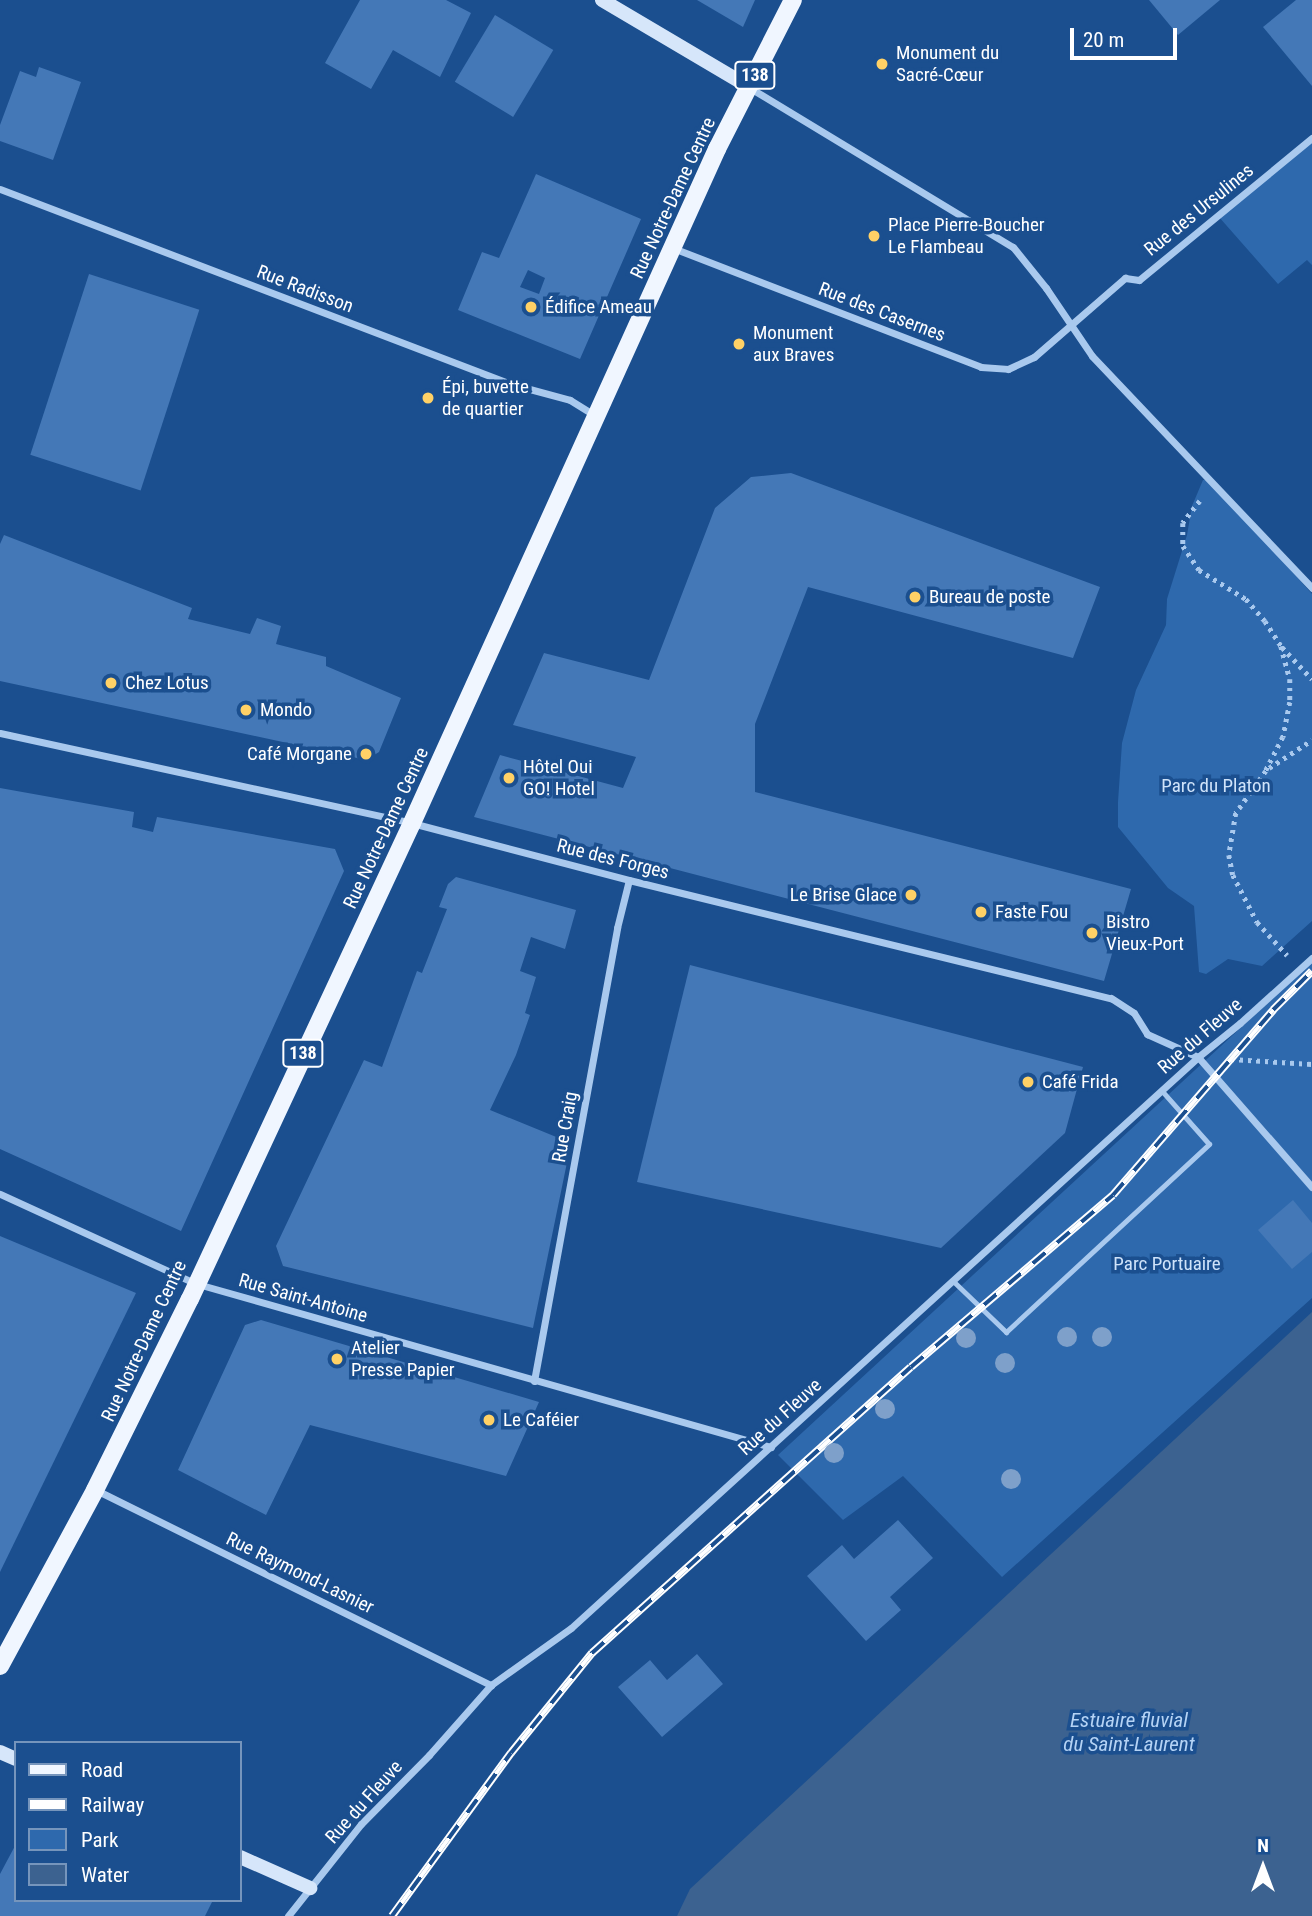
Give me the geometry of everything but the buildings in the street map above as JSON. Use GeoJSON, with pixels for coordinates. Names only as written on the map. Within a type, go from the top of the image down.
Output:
{"type":"FeatureCollection","features":[{"type":"Feature","properties":{"kind":"main road","name":"Rue Notre-Dame Centre"},"geometry":{"type":"LineString","coordinates":[[0,1666],[95,1490],[190,1299],[194,1283],[412,823],[672,248],[793,0]]}},
{"type":"Feature","properties":{"kind":"street"},"geometry":{"type":"LineString","coordinates":[[602,0],[1007,243],[1039,279],[1093,356],[1312,588]]}},
{"type":"Feature","properties":{"kind":"street","name":"Rue des Ursulines"},"geometry":{"type":"LineString","coordinates":[[1072,324],[1125,278],[1139,279],[1312,138]]}},
{"type":"Feature","properties":{"kind":"street","name":"Rue Radisson"},"geometry":{"type":"LineString","coordinates":[[0,189],[510,384],[570,400],[597,417]]}},
{"type":"Feature","properties":{"kind":"street","name":"Rue des Casernes"},"geometry":{"type":"LineString","coordinates":[[672,248],[990,369],[1015,368],[1027,362],[1072,324]]}},
{"type":"Feature","properties":{"kind":"street","name":"Rue des Forges"},"geometry":{"type":"LineString","coordinates":[[0,733],[412,823],[629,880],[1111,998],[1134,1013],[1147,1034],[1198,1057]]}},
{"type":"Feature","properties":{"kind":"street","name":"Rue Craig"},"geometry":{"type":"LineString","coordinates":[[534,1381],[617,928],[629,880]]}},
{"type":"Feature","properties":{"kind":"street","name":"Rue du Fleuve"},"geometry":{"type":"LineString","coordinates":[[288,1916],[361,1824],[429,1755],[491,1685],[571,1628],[1198,1057],[1240,1024],[1312,958]]}},
{"type":"Feature","properties":{"kind":"street"},"geometry":{"type":"LineString","coordinates":[[1198,1057],[1312,1187]]}},
{"type":"Feature","properties":{"kind":"street","name":"Rue Saint-Antoine"},"geometry":{"type":"LineString","coordinates":[[0,1194],[194,1283],[771,1447]]}},
{"type":"Feature","properties":{"kind":"street","name":"Rue Raymond-Lasnier"},"geometry":{"type":"LineString","coordinates":[[95,1490],[491,1685]]}},
{"type":"Feature","properties":{"kind":"street"},"geometry":{"type":"LineString","coordinates":[[242,1858],[310,1888]]}},
{"type":"Feature","properties":{"kind":"lane"},"geometry":{"type":"LineString","coordinates":[[953,1281],[1006,1332],[1209,1143],[1162,1091]]}},
{"type":"Feature","properties":{"kind":"path"},"geometry":{"type":"LineString","coordinates":[[1216,487],[1187,515],[1182,531],[1183,546],[1193,564],[1207,577],[1246,599],[1271,628],[1280,646],[1290,679],[1290,702],[1283,737],[1266,771],[1236,813],[1230,840],[1230,864],[1240,890],[1257,922],[1276,944]]}},
{"type":"Feature","properties":{"kind":"path"},"geometry":{"type":"LineString","coordinates":[[1280,646],[1312,679]]}},
{"type":"Feature","properties":{"kind":"path"},"geometry":{"type":"LineString","coordinates":[[1266,771],[1312,740]]}},
{"type":"Feature","properties":{"kind":"path"},"geometry":{"type":"LineString","coordinates":[[1198,1057],[1312,1064]]}},
{"type":"Feature","properties":{"kind":"green space"},"geometry":{"type":"Polygon","coordinates":[[[1312,141],[1312,265],[1307,260],[1278,284],[1219,217],[1312,141]]]}},
{"type":"Feature","properties":{"kind":"green space","name":"Parc du Platon"},"geometry":{"type":"Polygon","coordinates":[[[1203,480],[1211,480],[1312,594],[1312,921],[1262,966],[1228,959],[1206,974],[1199,972],[1194,906],[1168,888],[1118,827],[1122,743],[1136,690],[1166,625],[1167,599],[1187,535],[1192,506],[1203,480]]]}},
{"type":"Feature","properties":{"kind":"green space","name":"Parc Portuaire"},"geometry":{"type":"Polygon","coordinates":[[[1312,962],[1312,1298],[1002,1577],[903,1476],[843,1520],[778,1455],[1312,962]]]}},
{"type":"Feature","properties":{"kind":"water","name":"Estuaire fluvial du Saint-Laurent"},"geometry":{"type":"Polygon","coordinates":[[[1312,1312],[1312,1916],[677,1916],[690,1889],[1312,1312]]]}},
{"type":"Feature","properties":{"kind":"railway"},"geometry":{"type":"LineString","coordinates":[[392,1916],[511,1753],[592,1653],[911,1367],[1113,1195],[1273,1010],[1312,971]]}},
{"type":"Feature","properties":{"kind":"place","name":"Monument du Sacré-Cœur"},"geometry":{"type":"Point","coordinates":[882,64]}},
{"type":"Feature","properties":{"kind":"place","name":"Place Pierre-Boucher Le Flambeau"},"geometry":{"type":"Point","coordinates":[874,236]}},
{"type":"Feature","properties":{"kind":"place","name":"Édifice Ameau"},"geometry":{"type":"Point","coordinates":[531,307]}},
{"type":"Feature","properties":{"kind":"place","name":"Monument aux Braves"},"geometry":{"type":"Point","coordinates":[739,344]}},
{"type":"Feature","properties":{"kind":"place","name":"Épi, buvette de quartier"},"geometry":{"type":"Point","coordinates":[428,398]}},
{"type":"Feature","properties":{"kind":"place","name":"Bureau de poste"},"geometry":{"type":"Point","coordinates":[915,597]}},
{"type":"Feature","properties":{"kind":"place","name":"Chez Lotus"},"geometry":{"type":"Point","coordinates":[111,683]}},
{"type":"Feature","properties":{"kind":"place","name":"Mondo"},"geometry":{"type":"Point","coordinates":[246,710]}},
{"type":"Feature","properties":{"kind":"place","name":"Café Morgane"},"geometry":{"type":"Point","coordinates":[366,754]}},
{"type":"Feature","properties":{"kind":"place","name":"Hôtel Oui GO! Hotel"},"geometry":{"type":"Point","coordinates":[509,778]}},
{"type":"Feature","properties":{"kind":"place","name":"Le Brise Glace"},"geometry":{"type":"Point","coordinates":[911,895]}},
{"type":"Feature","properties":{"kind":"place","name":"Faste Fou"},"geometry":{"type":"Point","coordinates":[981,912]}},
{"type":"Feature","properties":{"kind":"place","name":"Bistro Vieux-Port"},"geometry":{"type":"Point","coordinates":[1092,933]}},
{"type":"Feature","properties":{"kind":"place","name":"Café Frida"},"geometry":{"type":"Point","coordinates":[1028,1082]}},
{"type":"Feature","properties":{"kind":"place","name":"Atelier Presse Papier"},"geometry":{"type":"Point","coordinates":[337,1359]}},
{"type":"Feature","properties":{"kind":"place","name":"Le Caféier"},"geometry":{"type":"Point","coordinates":[489,1420]}}]}
